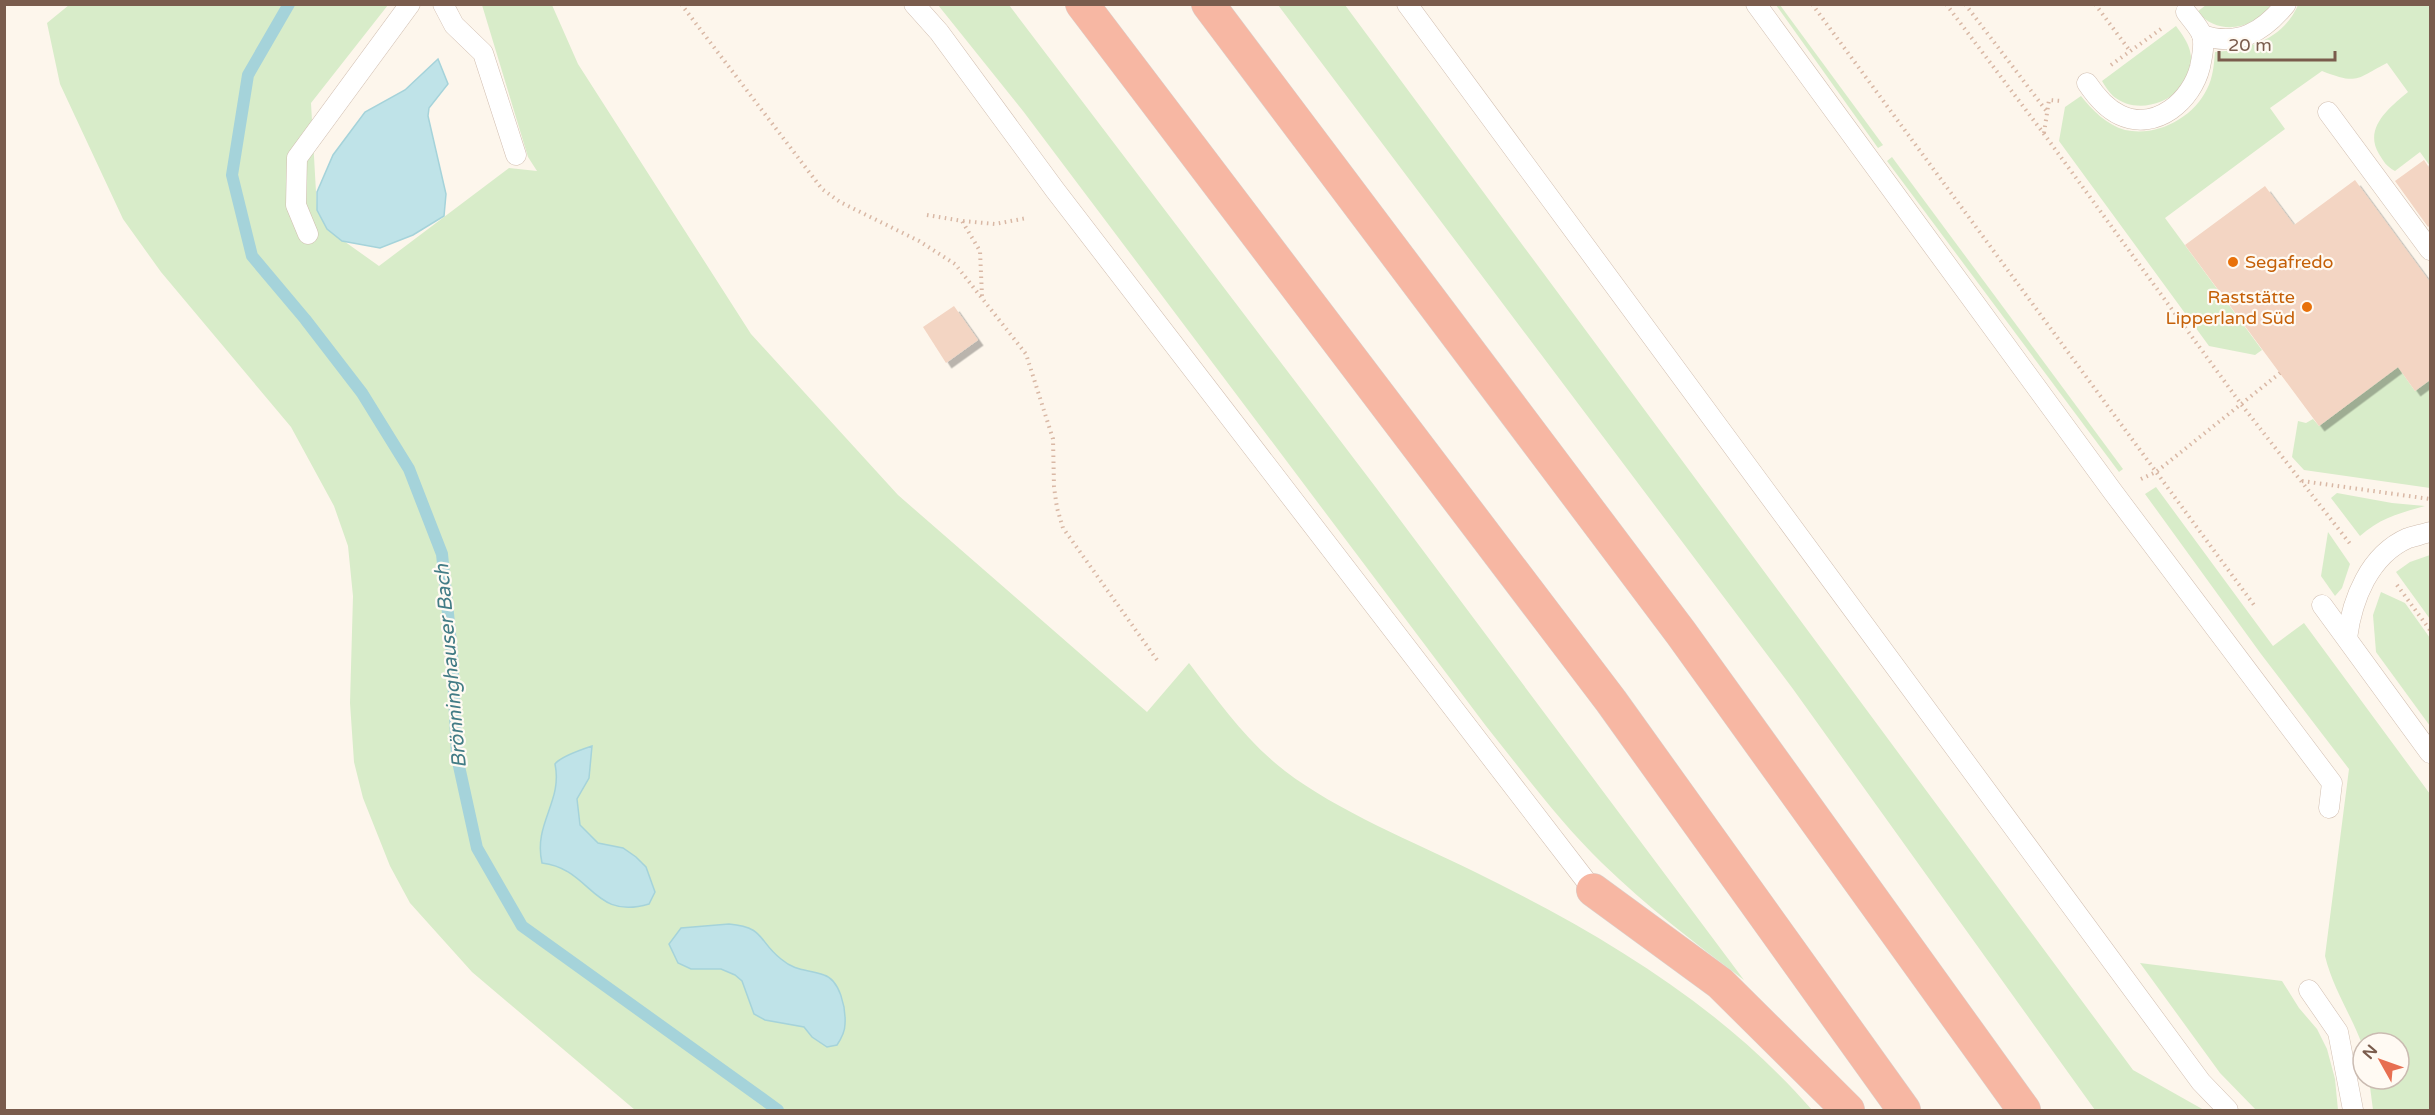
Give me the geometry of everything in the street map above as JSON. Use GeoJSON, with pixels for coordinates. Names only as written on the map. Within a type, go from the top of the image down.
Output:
{"type":"FeatureCollection","features":[{"type":"Feature","properties":{"kind":"highway"},"geometry":{"type":"LineString","coordinates":[[1082,4],[1611,701],[1904,1110]]}},
{"type":"Feature","properties":{"kind":"highway"},"geometry":{"type":"LineString","coordinates":[[1208,4],[1681,633],[2025,1110]]}},
{"type":"Feature","properties":{"kind":"highway"},"geometry":{"type":"LineString","coordinates":[[1593,890],[1720,983],[1848,1110]]}},
{"type":"Feature","properties":{"kind":"lane"},"geometry":{"type":"LineString","coordinates":[[308,234],[296,205],[297,158],[410,4]]}},
{"type":"Feature","properties":{"kind":"lane"},"geometry":{"type":"LineString","coordinates":[[443,4],[454,25],[483,53],[516,155]]}},
{"type":"Feature","properties":{"kind":"lane"},"geometry":{"type":"LineString","coordinates":[[914,4],[939,32],[1055,190],[1593,890]]}},
{"type":"Feature","properties":{"kind":"lane"},"geometry":{"type":"LineString","coordinates":[[1407,4],[2201,1082],[2228,1110]]}},
{"type":"Feature","properties":{"kind":"lane"},"geometry":{"type":"LineString","coordinates":[[1756,4],[2114,492],[2332,783],[2329,808]]}},
{"type":"Feature","properties":{"kind":"lane"},"geometry":{"type":"LineString","coordinates":[[2202,35],[2225,41],[2245,36],[2268,23],[2286,4]]}},
{"type":"Feature","properties":{"kind":"lane"},"geometry":{"type":"LineString","coordinates":[[2087,83],[2100,99],[2119,114],[2139,120],[2168,112],[2188,95],[2198,76],[2204,52],[2202,35],[2186,12]]}},
{"type":"Feature","properties":{"kind":"lane"},"geometry":{"type":"LineString","coordinates":[[2328,112],[2430,250]]}},
{"type":"Feature","properties":{"kind":"lane"},"geometry":{"type":"LineString","coordinates":[[2347,638],[2351,612],[2359,590],[2378,561],[2407,539],[2430,532]]}},
{"type":"Feature","properties":{"kind":"lane"},"geometry":{"type":"LineString","coordinates":[[2322,605],[2430,753]]}},
{"type":"Feature","properties":{"kind":"lane"},"geometry":{"type":"LineString","coordinates":[[2309,990],[2338,1032],[2353,1110]]}},
{"type":"Feature","properties":{"kind":"path"},"geometry":{"type":"LineString","coordinates":[[681,4],[822,189],[840,202],[919,241],[955,264],[1026,354],[1053,439],[1054,487],[1063,528],[1157,660]]}},
{"type":"Feature","properties":{"kind":"path"},"geometry":{"type":"LineString","coordinates":[[1812,4],[2254,605]]}},
{"type":"Feature","properties":{"kind":"path"},"geometry":{"type":"LineString","coordinates":[[1946,4],[2241,404],[2353,548],[2378,561],[2430,630]]}},
{"type":"Feature","properties":{"kind":"path"},"geometry":{"type":"LineString","coordinates":[[1965,4],[2048,114]]}},
{"type":"Feature","properties":{"kind":"path"},"geometry":{"type":"LineString","coordinates":[[2095,4],[2130,51]]}},
{"type":"Feature","properties":{"kind":"path"},"geometry":{"type":"LineString","coordinates":[[2044,134],[2049,100],[2064,101],[2186,12]]}},
{"type":"Feature","properties":{"kind":"path"},"geometry":{"type":"LineString","coordinates":[[927,215],[995,224],[1027,218]]}},
{"type":"Feature","properties":{"kind":"path"},"geometry":{"type":"LineString","coordinates":[[962,220],[980,251],[982,296]]}},
{"type":"Feature","properties":{"kind":"path"},"geometry":{"type":"LineString","coordinates":[[2114,492],[2156,472],[2280,373]]}},
{"type":"Feature","properties":{"kind":"path"},"geometry":{"type":"LineString","coordinates":[[2301,481],[2430,499]]}},
{"type":"Feature","properties":{"kind":"green space"},"geometry":{"type":"Polygon","coordinates":[[[69,5],[388,5],[311,103],[317,210],[327,229],[379,266],[509,168],[537,171],[528,157],[482,5],[552,5],[578,64],[751,334],[898,495],[1147,712],[1189,663],[1245,734],[1285,771],[1352,813],[1520,894],[1611,945],[1697,1004],[1738,1037],[1812,1110],[635,1110],[472,972],[410,903],[390,866],[363,798],[354,762],[350,703],[353,596],[348,546],[334,506],[291,427],[161,272],[123,219],[60,84],[47,23],[69,5]]]}},
{"type":"Feature","properties":{"kind":"green space"},"geometry":{"type":"Polygon","coordinates":[[[938,5],[1009,5],[1377,489],[1744,980],[1671,924],[1619,879],[1586,847],[1542,796],[1486,726],[1023,111],[938,5]]]}},
{"type":"Feature","properties":{"kind":"green space"},"geometry":{"type":"Polygon","coordinates":[[[1278,5],[1345,5],[2133,1070],[2204,1110],[2095,1110],[1793,689],[1278,5]]]}},
{"type":"Feature","properties":{"kind":"green space"},"geometry":{"type":"Polygon","coordinates":[[[1776,5],[1780,5],[1883,145],[1878,148],[1776,5]]]}},
{"type":"Feature","properties":{"kind":"green space"},"geometry":{"type":"Polygon","coordinates":[[[2206,5],[2271,5],[2255,20],[2245,25],[2225,27],[2215,25],[2197,12],[2206,5]]]}},
{"type":"Feature","properties":{"kind":"green space"},"geometry":{"type":"Polygon","coordinates":[[[2298,5],[2430,5],[2430,166],[2420,152],[2395,171],[2384,162],[2379,154],[2374,135],[2376,127],[2387,111],[2408,92],[2387,63],[2362,76],[2350,79],[2322,71],[2270,108],[2285,129],[2165,218],[2262,350],[2255,355],[2209,346],[2059,141],[2065,107],[2081,96],[2100,116],[2112,125],[2125,130],[2149,131],[2173,123],[2193,109],[2207,89],[2212,76],[2215,52],[2241,48],[2264,40],[2284,26],[2298,5]]]}},
{"type":"Feature","properties":{"kind":"green space"},"geometry":{"type":"Polygon","coordinates":[[[2176,26],[2189,48],[2191,66],[2187,79],[2178,90],[2167,99],[2140,106],[2126,103],[2113,96],[2102,81],[2176,26]]]}},
{"type":"Feature","properties":{"kind":"green space"},"geometry":{"type":"Polygon","coordinates":[[[1892,157],[2123,469],[2119,472],[1887,161],[1892,157]]]}},
{"type":"Feature","properties":{"kind":"green space"},"geometry":{"type":"Polygon","coordinates":[[[2398,367],[2415,391],[2430,380],[2430,488],[2304,470],[2292,457],[2298,421],[2306,423],[2313,419],[2319,426],[2398,367]]]}},
{"type":"Feature","properties":{"kind":"green space"},"geometry":{"type":"Polygon","coordinates":[[[2156,487],[2273,646],[2304,623],[2430,794],[2430,1110],[2373,1110],[2371,1091],[2411,1091],[2411,1031],[2357,1031],[2333,980],[2325,956],[2349,769],[2261,654],[2145,494],[2156,487]]]}},
{"type":"Feature","properties":{"kind":"green space"},"geometry":{"type":"Polygon","coordinates":[[[2337,493],[2392,503],[2425,506],[2383,520],[2360,536],[2331,498],[2337,493]]]}},
{"type":"Feature","properties":{"kind":"green space"},"geometry":{"type":"Polygon","coordinates":[[[2328,532],[2350,564],[2342,588],[2335,596],[2321,576],[2328,532]]]}},
{"type":"Feature","properties":{"kind":"green space"},"geometry":{"type":"Polygon","coordinates":[[[2430,555],[2430,619],[2396,572],[2410,562],[2430,555]]]}},
{"type":"Feature","properties":{"kind":"green space"},"geometry":{"type":"Polygon","coordinates":[[[2381,592],[2405,603],[2430,638],[2430,726],[2376,652],[2373,615],[2381,592]]]}},
{"type":"Feature","properties":{"kind":"green space"},"geometry":{"type":"Polygon","coordinates":[[[2140,963],[2282,981],[2299,1008],[2317,1029],[2327,1049],[2335,1079],[2338,1110],[2256,1110],[2220,1073],[2140,963]]]}},
{"type":"Feature","properties":{"kind":"water"},"geometry":{"type":"Polygon","coordinates":[[[438,59],[448,84],[429,108],[428,116],[446,194],[444,216],[413,235],[380,248],[342,241],[327,229],[317,210],[317,192],[333,155],[365,112],[405,90],[438,59]]]}},
{"type":"Feature","properties":{"kind":"water"},"geometry":{"type":"Polygon","coordinates":[[[592,746],[589,778],[577,799],[580,825],[598,843],[623,848],[646,867],[655,892],[649,904],[630,907],[615,906],[603,900],[572,874],[559,867],[542,863],[541,836],[555,790],[555,764],[567,756],[592,746]]]}},
{"type":"Feature","properties":{"kind":"water"},"geometry":{"type":"Polygon","coordinates":[[[729,924],[749,928],[755,932],[786,963],[830,978],[841,995],[845,1018],[844,1032],[837,1045],[827,1047],[812,1037],[804,1027],[765,1020],[754,1014],[742,981],[735,975],[721,969],[691,969],[678,963],[669,944],[681,928],[729,924]]]}},
{"type":"Feature","properties":{"kind":"building"},"geometry":{"type":"Polygon","coordinates":[[[2424,160],[2430,169],[2430,225],[2428,227],[2395,181],[2424,160]]]}},
{"type":"Feature","properties":{"kind":"building"},"geometry":{"type":"Polygon","coordinates":[[[2355,180],[2430,282],[2430,380],[2415,391],[2398,367],[2319,426],[2185,245],[2265,186],[2294,225],[2355,180]]]}},
{"type":"Feature","properties":{"kind":"building"},"geometry":{"type":"Polygon","coordinates":[[[954,306],[978,340],[946,363],[923,327],[954,306]]]}},
{"type":"Feature","properties":{"kind":"waterway","name":"Brönninghauser Bach"},"geometry":{"type":"LineString","coordinates":[[289,4],[248,75],[232,175],[252,256],[305,319],[362,393],[409,469],[442,554],[452,653],[457,757],[477,848],[522,926],[778,1110]]}},
{"type":"Feature","properties":{"kind":"place","name":"Segafredo"},"geometry":{"type":"Point","coordinates":[2233,262]}},
{"type":"Feature","properties":{"kind":"place","name":"Raststätte Lipperland Süd"},"geometry":{"type":"Point","coordinates":[2307,307]}}]}
